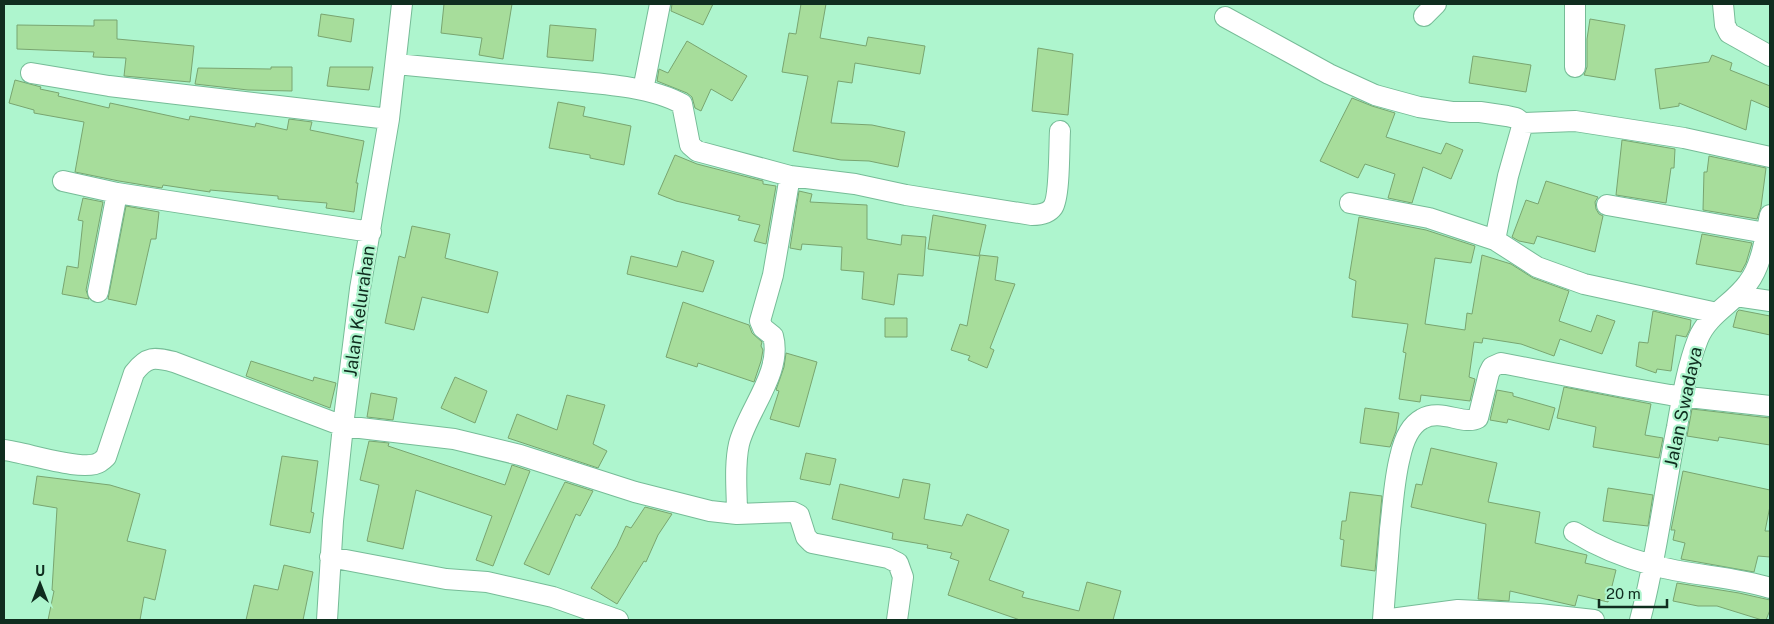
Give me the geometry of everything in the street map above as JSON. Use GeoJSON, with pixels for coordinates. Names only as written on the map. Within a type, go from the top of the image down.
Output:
{"type":"FeatureCollection","features":[{"type":"Feature","properties":{"kind":"street","name":"Jalan Kelurahan"},"geometry":{"type":"LineString","coordinates":[[327,620],[330,557],[343,426],[360,289],[389,119],[402,4]]}},
{"type":"Feature","properties":{"kind":"street"},"geometry":{"type":"LineString","coordinates":[[643,90],[660,4]]}},
{"type":"Feature","properties":{"kind":"street"},"geometry":{"type":"LineString","coordinates":[[1575,4],[1575,67]]}},
{"type":"Feature","properties":{"kind":"street"},"geometry":{"type":"LineString","coordinates":[[1723,4],[1725,25],[1729,33],[1770,56]]}},
{"type":"Feature","properties":{"kind":"street"},"geometry":{"type":"LineString","coordinates":[[1225,17],[1329,74],[1375,95],[1419,107],[1452,112],[1480,112],[1516,118],[1523,123],[1575,121],[1684,138],[1770,157]]}},
{"type":"Feature","properties":{"kind":"street"},"geometry":{"type":"LineString","coordinates":[[396,64],[594,83],[643,90],[673,99],[682,104],[690,144],[697,150],[790,176],[856,184],[1032,215],[1041,215],[1048,212],[1054,205],[1058,186],[1060,131]]}},
{"type":"Feature","properties":{"kind":"street"},"geometry":{"type":"LineString","coordinates":[[31,73],[109,86],[389,119]]}},
{"type":"Feature","properties":{"kind":"street"},"geometry":{"type":"LineString","coordinates":[[1495,240],[1508,176],[1523,123]]}},
{"type":"Feature","properties":{"kind":"street"},"geometry":{"type":"LineString","coordinates":[[737,514],[739,444],[770,371],[775,351],[774,336],[763,328],[760,321],[773,275],[790,176]]}},
{"type":"Feature","properties":{"kind":"street"},"geometry":{"type":"LineString","coordinates":[[63,181],[117,193],[371,232]]}},
{"type":"Feature","properties":{"kind":"street"},"geometry":{"type":"LineString","coordinates":[[98,292],[117,193]]}},
{"type":"Feature","properties":{"kind":"street"},"geometry":{"type":"LineString","coordinates":[[1350,203],[1430,218],[1495,240],[1537,267],[1584,284],[1717,313]]}},
{"type":"Feature","properties":{"kind":"street"},"geometry":{"type":"LineString","coordinates":[[1607,205],[1768,224]]}},
{"type":"Feature","properties":{"kind":"street","name":"Jalan Swadaya"},"geometry":{"type":"LineString","coordinates":[[1640,620],[1653,565],[1683,396],[1698,340],[1705,325],[1736,296],[1753,276],[1768,224]]}},
{"type":"Feature","properties":{"kind":"street"},"geometry":{"type":"LineString","coordinates":[[1736,296],[1770,301]]}},
{"type":"Feature","properties":{"kind":"street"},"geometry":{"type":"LineString","coordinates":[[4,450],[77,466],[101,462],[106,457],[134,373],[142,362],[157,358],[174,362],[343,426],[454,439],[520,456],[635,492],[710,511],[737,514],[793,512],[799,515],[806,537],[812,543],[888,558],[898,563],[903,577],[897,620]]}},
{"type":"Feature","properties":{"kind":"street"},"geometry":{"type":"LineString","coordinates":[[1594,620],[1539,614],[1457,615],[1383,620],[1398,464],[1410,430],[1424,417],[1435,414],[1474,420],[1478,418],[1489,373],[1492,367],[1501,363],[1624,387],[1770,406]]}},
{"type":"Feature","properties":{"kind":"street"},"geometry":{"type":"LineString","coordinates":[[1574,532],[1603,547],[1653,565],[1723,577],[1770,588]]}},
{"type":"Feature","properties":{"kind":"street"},"geometry":{"type":"LineString","coordinates":[[330,557],[446,579],[487,582],[553,597],[618,620]]}},
{"type":"Feature","properties":{"kind":"building"},"geometry":{"type":"Polygon","coordinates":[[[444,4],[512,4],[503,59],[479,55],[482,38],[441,33],[444,4]]]}},
{"type":"Feature","properties":{"kind":"building"},"geometry":{"type":"Polygon","coordinates":[[[672,4],[713,4],[703,25],[671,11],[672,4]]]}},
{"type":"Feature","properties":{"kind":"building"},"geometry":{"type":"Polygon","coordinates":[[[801,4],[826,4],[820,38],[866,46],[868,37],[925,46],[920,74],[855,63],[852,83],[838,81],[831,123],[872,125],[905,132],[898,167],[869,161],[841,160],[793,151],[808,76],[782,72],[789,33],[796,34],[801,4]]]}},
{"type":"Feature","properties":{"kind":"building"},"geometry":{"type":"Polygon","coordinates":[[[321,14],[354,19],[351,42],[318,36],[321,14]]]}},
{"type":"Feature","properties":{"kind":"building"},"geometry":{"type":"Polygon","coordinates":[[[1590,19],[1625,25],[1615,80],[1584,75],[1587,67],[1587,39],[1590,19]]]}},
{"type":"Feature","properties":{"kind":"building"},"geometry":{"type":"Polygon","coordinates":[[[94,20],[117,20],[117,39],[194,46],[190,82],[124,76],[126,58],[93,57],[94,52],[17,49],[17,25],[94,26],[94,20]]]}},
{"type":"Feature","properties":{"kind":"building"},"geometry":{"type":"Polygon","coordinates":[[[550,25],[596,29],[593,61],[547,57],[550,25]]]}},
{"type":"Feature","properties":{"kind":"building"},"geometry":{"type":"Polygon","coordinates":[[[687,41],[747,76],[732,101],[711,89],[701,111],[695,108],[692,97],[687,93],[657,81],[659,69],[668,73],[687,41]]]}},
{"type":"Feature","properties":{"kind":"building"},"geometry":{"type":"Polygon","coordinates":[[[1038,48],[1073,54],[1068,115],[1032,111],[1038,48]]]}},
{"type":"Feature","properties":{"kind":"building"},"geometry":{"type":"Polygon","coordinates":[[[1712,55],[1732,63],[1730,70],[1770,86],[1770,108],[1751,100],[1746,130],[1679,103],[1679,106],[1660,109],[1655,69],[1709,62],[1712,55]]]}},
{"type":"Feature","properties":{"kind":"building"},"geometry":{"type":"Polygon","coordinates":[[[1473,56],[1531,65],[1526,92],[1469,83],[1473,56]]]}},
{"type":"Feature","properties":{"kind":"building"},"geometry":{"type":"Polygon","coordinates":[[[271,67],[292,67],[292,91],[248,90],[195,84],[198,68],[271,69],[271,67]]]}},
{"type":"Feature","properties":{"kind":"building"},"geometry":{"type":"Polygon","coordinates":[[[330,67],[373,67],[369,90],[327,86],[330,67]]]}},
{"type":"Feature","properties":{"kind":"building"},"geometry":{"type":"Polygon","coordinates":[[[15,80],[41,87],[40,89],[59,93],[58,96],[109,108],[110,103],[189,120],[190,116],[255,127],[256,123],[287,130],[289,119],[312,122],[310,130],[364,141],[356,183],[358,183],[354,212],[326,208],[327,203],[278,199],[278,196],[210,190],[210,192],[163,185],[162,188],[75,172],[84,122],[34,113],[34,110],[9,103],[15,80]]]}},
{"type":"Feature","properties":{"kind":"building"},"geometry":{"type":"Polygon","coordinates":[[[1352,98],[1395,113],[1386,137],[1441,154],[1446,143],[1463,150],[1451,179],[1423,167],[1412,203],[1388,198],[1395,174],[1365,164],[1358,178],[1320,161],[1352,98]]]}},
{"type":"Feature","properties":{"kind":"building"},"geometry":{"type":"Polygon","coordinates":[[[558,102],[585,107],[583,116],[631,126],[624,165],[590,158],[590,155],[549,148],[558,102]]]}},
{"type":"Feature","properties":{"kind":"building"},"geometry":{"type":"Polygon","coordinates":[[[1622,140],[1675,149],[1674,168],[1671,168],[1666,203],[1616,195],[1622,140]]]}},
{"type":"Feature","properties":{"kind":"building"},"geometry":{"type":"Polygon","coordinates":[[[675,155],[697,164],[763,181],[763,184],[776,186],[766,244],[754,241],[760,225],[738,220],[740,216],[676,201],[658,194],[675,155]]]}},
{"type":"Feature","properties":{"kind":"building"},"geometry":{"type":"Polygon","coordinates":[[[1709,156],[1766,168],[1761,207],[1757,219],[1703,210],[1704,172],[1707,172],[1709,156]]]}},
{"type":"Feature","properties":{"kind":"building"},"geometry":{"type":"Polygon","coordinates":[[[1546,181],[1598,197],[1595,202],[1596,209],[1603,216],[1595,252],[1537,236],[1534,244],[1519,241],[1512,237],[1526,200],[1538,204],[1546,181]]]}},
{"type":"Feature","properties":{"kind":"building"},"geometry":{"type":"Polygon","coordinates":[[[799,191],[812,194],[810,202],[867,205],[867,239],[901,245],[902,235],[926,237],[923,276],[898,274],[894,305],[862,299],[864,272],[841,270],[842,247],[802,244],[801,250],[790,248],[799,191]]]}},
{"type":"Feature","properties":{"kind":"building"},"geometry":{"type":"Polygon","coordinates":[[[83,198],[103,202],[86,290],[89,299],[62,294],[67,266],[78,268],[83,221],[78,220],[83,198]]]}},
{"type":"Feature","properties":{"kind":"building"},"geometry":{"type":"Polygon","coordinates":[[[126,206],[159,212],[156,239],[151,239],[136,305],[108,299],[126,206]]]}},
{"type":"Feature","properties":{"kind":"building"},"geometry":{"type":"Polygon","coordinates":[[[933,215],[986,225],[979,256],[928,249],[933,215]]]}},
{"type":"Feature","properties":{"kind":"building"},"geometry":{"type":"Polygon","coordinates":[[[1359,217],[1426,230],[1475,246],[1471,263],[1435,258],[1425,324],[1465,330],[1467,313],[1472,314],[1482,255],[1511,264],[1533,278],[1569,291],[1559,321],[1591,332],[1597,315],[1615,321],[1602,354],[1560,339],[1554,356],[1521,344],[1483,338],[1482,343],[1474,342],[1469,377],[1475,379],[1470,401],[1421,395],[1420,402],[1399,399],[1406,353],[1403,352],[1408,324],[1352,317],[1356,281],[1349,278],[1359,217]]]}},
{"type":"Feature","properties":{"kind":"building"},"geometry":{"type":"Polygon","coordinates":[[[412,226],[450,234],[445,258],[498,272],[488,313],[422,297],[414,330],[385,323],[399,256],[405,258],[412,226]]]}},
{"type":"Feature","properties":{"kind":"building"},"geometry":{"type":"Polygon","coordinates":[[[1702,234],[1752,243],[1741,272],[1696,264],[1702,234]]]}},
{"type":"Feature","properties":{"kind":"building"},"geometry":{"type":"Polygon","coordinates":[[[682,251],[714,261],[703,292],[627,274],[631,256],[677,267],[682,251]]]}},
{"type":"Feature","properties":{"kind":"building"},"geometry":{"type":"Polygon","coordinates":[[[980,255],[998,257],[995,280],[1015,284],[990,348],[994,350],[987,368],[968,360],[970,356],[951,350],[960,324],[967,326],[980,255]]]}},
{"type":"Feature","properties":{"kind":"building"},"geometry":{"type":"Polygon","coordinates":[[[683,302],[749,325],[752,333],[762,342],[763,350],[754,382],[698,363],[697,367],[666,357],[683,302]]]}},
{"type":"Feature","properties":{"kind":"building"},"geometry":{"type":"Polygon","coordinates":[[[1739,310],[1770,316],[1770,335],[1733,327],[1739,310]]]}},
{"type":"Feature","properties":{"kind":"building"},"geometry":{"type":"Polygon","coordinates":[[[1653,311],[1691,320],[1690,329],[1686,337],[1676,335],[1671,371],[1657,369],[1656,373],[1636,366],[1639,342],[1648,343],[1653,311]]]}},
{"type":"Feature","properties":{"kind":"building"},"geometry":{"type":"Polygon","coordinates":[[[885,318],[907,318],[907,337],[885,337],[885,318]]]}},
{"type":"Feature","properties":{"kind":"building"},"geometry":{"type":"Polygon","coordinates":[[[786,353],[817,362],[799,427],[770,419],[779,391],[776,390],[784,367],[786,353]]]}},
{"type":"Feature","properties":{"kind":"building"},"geometry":{"type":"Polygon","coordinates":[[[251,361],[313,381],[314,377],[336,383],[330,408],[246,376],[251,361]]]}},
{"type":"Feature","properties":{"kind":"building"},"geometry":{"type":"Polygon","coordinates":[[[455,377],[487,391],[475,423],[441,408],[455,377]]]}},
{"type":"Feature","properties":{"kind":"building"},"geometry":{"type":"Polygon","coordinates":[[[1564,387],[1651,404],[1645,435],[1663,438],[1659,458],[1593,447],[1596,427],[1557,418],[1564,387]]]}},
{"type":"Feature","properties":{"kind":"building"},"geometry":{"type":"Polygon","coordinates":[[[1497,390],[1513,393],[1513,396],[1555,408],[1549,430],[1508,419],[1507,423],[1490,420],[1497,390]]]}},
{"type":"Feature","properties":{"kind":"building"},"geometry":{"type":"Polygon","coordinates":[[[371,393],[397,398],[393,420],[367,417],[371,393]]]}},
{"type":"Feature","properties":{"kind":"building"},"geometry":{"type":"Polygon","coordinates":[[[567,395],[605,405],[593,444],[607,451],[598,468],[508,438],[517,414],[557,430],[567,395]]]}},
{"type":"Feature","properties":{"kind":"building"},"geometry":{"type":"Polygon","coordinates":[[[1365,408],[1399,413],[1396,431],[1390,447],[1360,443],[1365,408]]]}},
{"type":"Feature","properties":{"kind":"building"},"geometry":{"type":"Polygon","coordinates":[[[1692,409],[1770,418],[1770,445],[1719,437],[1718,441],[1687,436],[1692,409]]]}},
{"type":"Feature","properties":{"kind":"building"},"geometry":{"type":"Polygon","coordinates":[[[369,441],[389,443],[388,446],[505,485],[512,465],[530,471],[493,566],[476,560],[492,516],[416,490],[403,549],[367,541],[379,485],[360,480],[369,441]]]}},
{"type":"Feature","properties":{"kind":"building"},"geometry":{"type":"Polygon","coordinates":[[[1431,448],[1497,463],[1488,502],[1540,512],[1535,543],[1587,555],[1585,563],[1616,570],[1608,602],[1578,595],[1575,606],[1510,591],[1509,601],[1478,599],[1486,524],[1411,507],[1416,484],[1422,485],[1431,448]]]}},
{"type":"Feature","properties":{"kind":"building"},"geometry":{"type":"Polygon","coordinates":[[[806,453],[836,459],[830,485],[800,479],[806,453]]]}},
{"type":"Feature","properties":{"kind":"building"},"geometry":{"type":"Polygon","coordinates":[[[282,456],[318,461],[311,512],[314,513],[310,533],[270,525],[282,456]]]}},
{"type":"Feature","properties":{"kind":"building"},"geometry":{"type":"Polygon","coordinates":[[[1683,471],[1770,490],[1770,506],[1765,531],[1770,531],[1770,557],[1758,556],[1754,572],[1681,559],[1685,543],[1673,540],[1675,530],[1671,530],[1683,471]]]}},
{"type":"Feature","properties":{"kind":"building"},"geometry":{"type":"Polygon","coordinates":[[[37,476],[110,485],[140,494],[127,541],[166,550],[155,600],[144,597],[140,620],[48,620],[54,591],[52,590],[57,508],[33,504],[37,476]]]}},
{"type":"Feature","properties":{"kind":"building"},"geometry":{"type":"Polygon","coordinates":[[[903,479],[930,484],[924,519],[962,526],[967,514],[1009,530],[989,580],[1024,592],[1022,597],[1079,611],[1087,582],[1121,591],[1113,620],[1020,620],[948,595],[959,561],[950,558],[952,553],[927,548],[928,545],[892,539],[893,533],[832,519],[840,484],[899,498],[903,479]]]}},
{"type":"Feature","properties":{"kind":"building"},"geometry":{"type":"Polygon","coordinates":[[[565,482],[593,491],[580,516],[576,514],[549,575],[524,564],[565,482]]]}},
{"type":"Feature","properties":{"kind":"building"},"geometry":{"type":"Polygon","coordinates":[[[1608,488],[1653,495],[1648,526],[1603,521],[1608,488]]]}},
{"type":"Feature","properties":{"kind":"building"},"geometry":{"type":"Polygon","coordinates":[[[1350,492],[1382,496],[1375,571],[1341,566],[1344,540],[1340,539],[1342,521],[1346,521],[1350,492]]]}},
{"type":"Feature","properties":{"kind":"building"},"geometry":{"type":"Polygon","coordinates":[[[645,507],[672,514],[658,535],[646,562],[644,561],[617,604],[591,588],[617,546],[626,526],[631,528],[645,507]]]}},
{"type":"Feature","properties":{"kind":"building"},"geometry":{"type":"Polygon","coordinates":[[[284,565],[313,572],[303,620],[246,620],[254,585],[278,590],[284,565]]]}},
{"type":"Feature","properties":{"kind":"building"},"geometry":{"type":"Polygon","coordinates":[[[1677,583],[1770,600],[1770,610],[1766,620],[1762,620],[1717,606],[1698,606],[1673,601],[1677,583]]]}}]}
